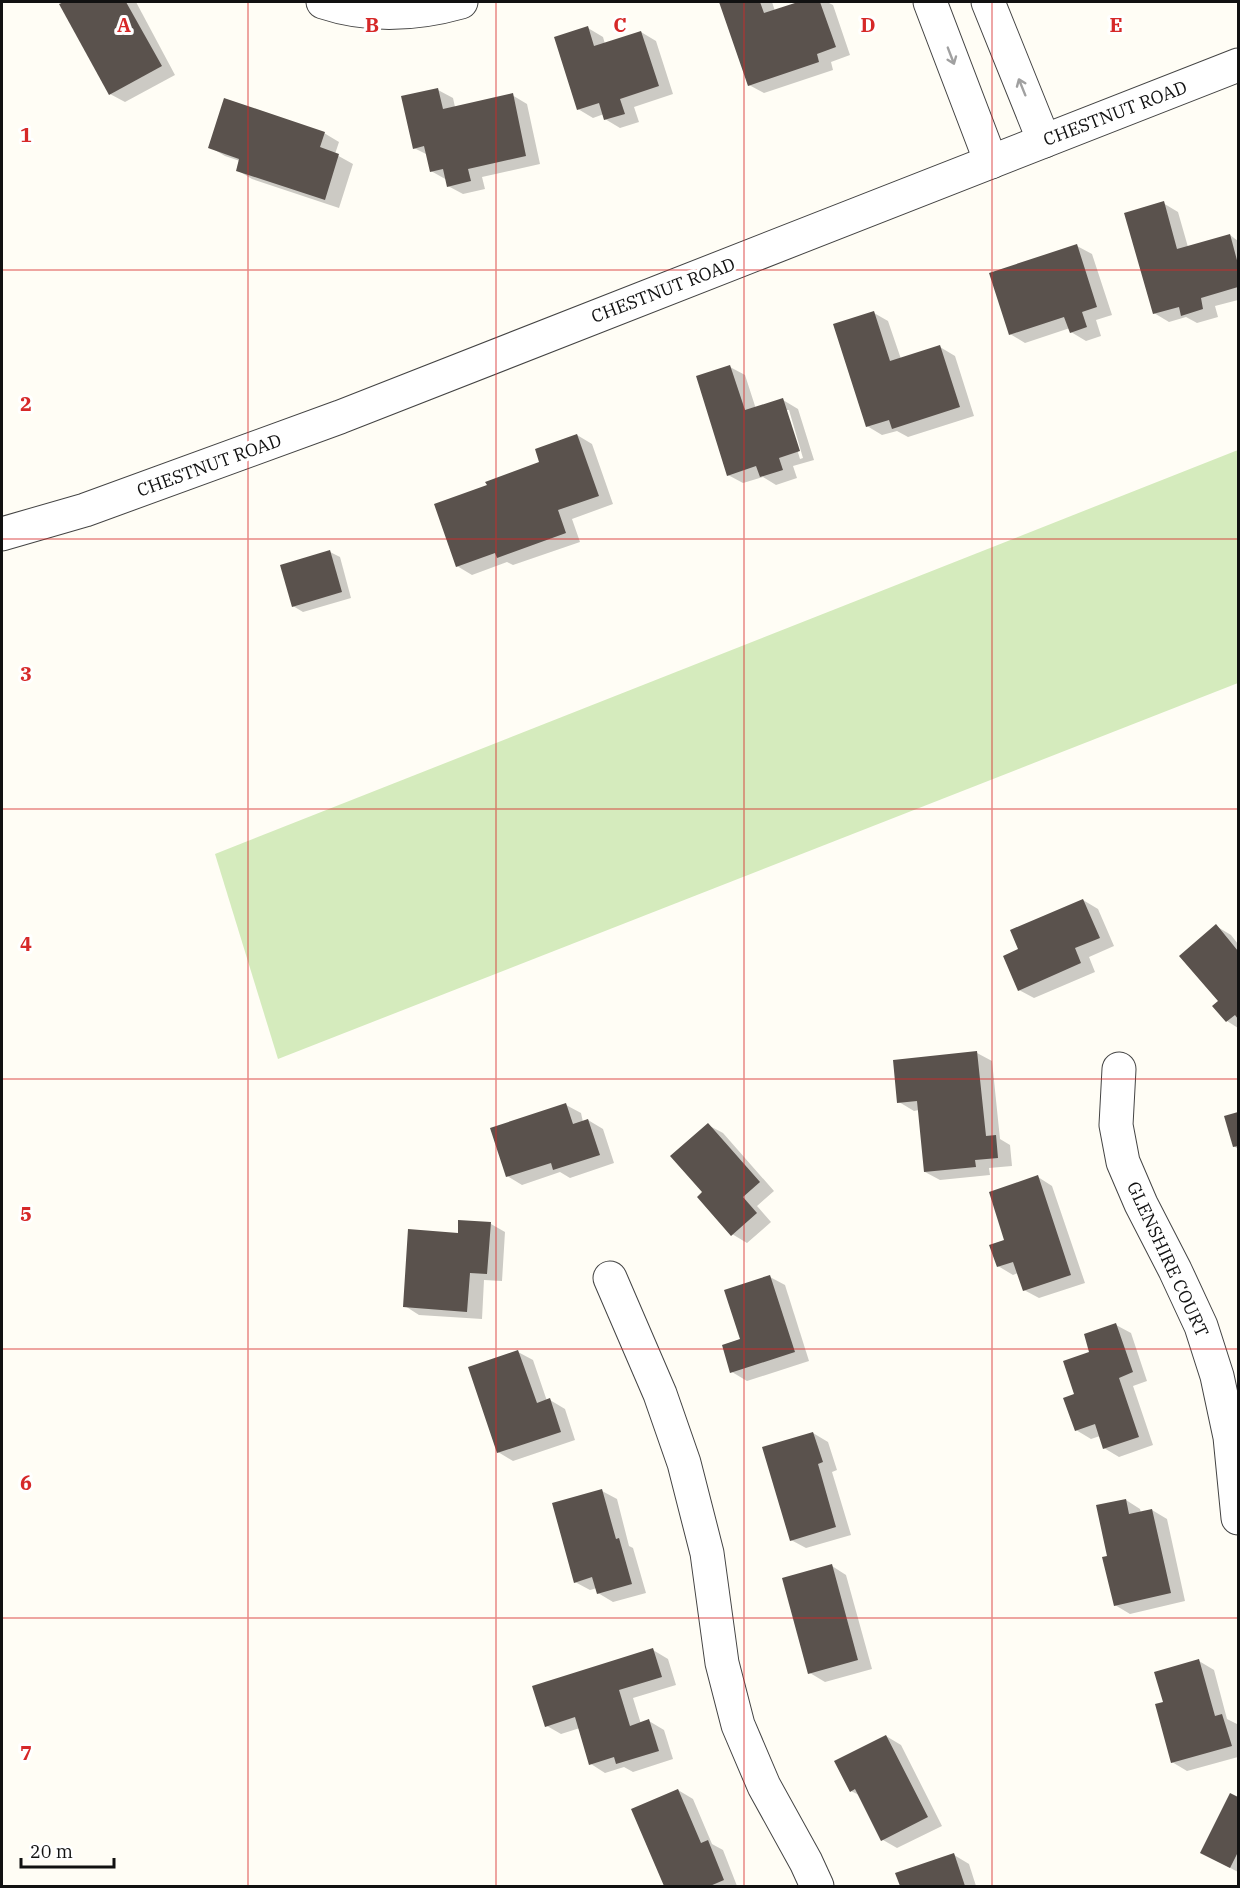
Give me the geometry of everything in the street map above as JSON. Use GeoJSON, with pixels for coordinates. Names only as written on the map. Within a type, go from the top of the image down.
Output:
{"type":"FeatureCollection","features":[{"type":"Feature","properties":{"kind":"street"},"geometry":{"type":"LineString","coordinates":[[323,2],[361,11],[390,13],[424,11],[460,2]]}},
{"type":"Feature","properties":{"kind":"street"},"geometry":{"type":"LineString","coordinates":[[930,2],[991,162]]}},
{"type":"Feature","properties":{"kind":"street"},"geometry":{"type":"LineString","coordinates":[[988,2],[1044,141]]}},
{"type":"Feature","properties":{"kind":"street","name":"CHESTNUT ROAD"},"geometry":{"type":"LineString","coordinates":[[2,534],[85,510],[340,417],[1239,65]]}},
{"type":"Feature","properties":{"kind":"street","name":"GLENSHIRE COURT"},"geometry":{"type":"LineString","coordinates":[[1119,1069],[1116,1125],[1123,1162],[1201,1326],[1217,1376],[1230,1437],[1239,1518]]}},
{"type":"Feature","properties":{"kind":"street"},"geometry":{"type":"LineString","coordinates":[[610,1278],[660,1394],[684,1463],[707,1553],[722,1663],[738,1725],[764,1786],[806,1863],[816,1887]]}},
{"type":"Feature","properties":{"kind":"green space"},"geometry":{"type":"Polygon","coordinates":[[[1238,450],[1238,683],[278,1059],[215,854],[1238,450]]]}},
{"type":"Feature","properties":{"kind":"building"},"geometry":{"type":"Polygon","coordinates":[[[64,2],[126,2],[162,66],[109,95],[59,4],[64,2]]]}},
{"type":"Feature","properties":{"kind":"building"},"geometry":{"type":"Polygon","coordinates":[[[719,2],[760,2],[764,13],[798,2],[820,2],[836,47],[817,54],[819,62],[748,86],[719,2]]]}},
{"type":"Feature","properties":{"kind":"building"},"geometry":{"type":"Polygon","coordinates":[[[588,26],[594,46],[641,31],[659,86],[620,99],[625,114],[604,120],[599,103],[577,110],[554,37],[588,26]]]}},
{"type":"Feature","properties":{"kind":"building"},"geometry":{"type":"Polygon","coordinates":[[[438,88],[443,109],[513,93],[526,156],[468,169],[471,181],[447,187],[443,169],[430,172],[424,146],[413,149],[401,96],[438,88]]]}},
{"type":"Feature","properties":{"kind":"building"},"geometry":{"type":"Polygon","coordinates":[[[224,98],[325,132],[320,147],[339,154],[325,200],[236,171],[239,159],[208,148],[224,98]]]}},
{"type":"Feature","properties":{"kind":"building"},"geometry":{"type":"Polygon","coordinates":[[[1164,201],[1177,249],[1230,234],[1238,264],[1238,287],[1201,298],[1203,309],[1181,316],[1179,307],[1153,314],[1124,213],[1164,201]]]}},
{"type":"Feature","properties":{"kind":"building"},"geometry":{"type":"Polygon","coordinates":[[[1077,244],[1097,307],[1082,312],[1087,327],[1070,333],[1064,317],[1009,335],[989,273],[1077,244]]]}},
{"type":"Feature","properties":{"kind":"building"},"geometry":{"type":"Polygon","coordinates":[[[874,311],[890,361],[940,345],[960,407],[892,429],[889,420],[866,427],[833,324],[874,311]]]}},
{"type":"Feature","properties":{"kind":"building"},"geometry":{"type":"Polygon","coordinates":[[[730,365],[745,410],[783,398],[800,451],[779,458],[783,470],[760,477],[756,466],[727,476],[696,376],[730,365]]]}},
{"type":"Feature","properties":{"kind":"building"},"geometry":{"type":"Polygon","coordinates":[[[577,434],[599,496],[558,510],[566,533],[497,558],[495,553],[456,567],[434,504],[487,485],[485,482],[539,462],[535,449],[577,434]]]}},
{"type":"Feature","properties":{"kind":"building"},"geometry":{"type":"Polygon","coordinates":[[[330,550],[342,592],[292,607],[280,565],[330,550]]]}},
{"type":"Feature","properties":{"kind":"building"},"geometry":{"type":"Polygon","coordinates":[[[1083,899],[1100,938],[1075,948],[1081,963],[1018,991],[1003,956],[1018,949],[1010,930],[1083,899]]]}},
{"type":"Feature","properties":{"kind":"building"},"geometry":{"type":"Polygon","coordinates":[[[1216,924],[1238,951],[1238,1019],[1235,1015],[1226,1022],[1212,1006],[1218,1001],[1179,956],[1216,924]]]}},
{"type":"Feature","properties":{"kind":"building"},"geometry":{"type":"Polygon","coordinates":[[[977,1051],[986,1136],[996,1135],[998,1158],[975,1160],[976,1167],[924,1172],[917,1101],[897,1103],[893,1060],[977,1051]]]}},
{"type":"Feature","properties":{"kind":"building"},"geometry":{"type":"Polygon","coordinates":[[[566,1103],[573,1124],[588,1119],[600,1155],[553,1170],[551,1163],[506,1177],[490,1128],[566,1103]]]}},
{"type":"Feature","properties":{"kind":"building"},"geometry":{"type":"Polygon","coordinates":[[[1238,1112],[1238,1146],[1233,1147],[1224,1116],[1238,1112]]]}},
{"type":"Feature","properties":{"kind":"building"},"geometry":{"type":"Polygon","coordinates":[[[708,1123],[760,1182],[743,1197],[757,1213],[731,1236],[697,1197],[702,1192],[670,1156],[708,1123]]]}},
{"type":"Feature","properties":{"kind":"building"},"geometry":{"type":"Polygon","coordinates":[[[1038,1175],[1071,1275],[1023,1291],[1013,1262],[997,1267],[989,1245],[1004,1240],[989,1192],[1038,1175]]]}},
{"type":"Feature","properties":{"kind":"building"},"geometry":{"type":"Polygon","coordinates":[[[458,1220],[491,1222],[487,1274],[470,1273],[467,1312],[403,1307],[408,1229],[458,1233],[458,1220]]]}},
{"type":"Feature","properties":{"kind":"building"},"geometry":{"type":"Polygon","coordinates":[[[770,1275],[795,1352],[730,1373],[722,1345],[740,1339],[724,1290],[770,1275]]]}},
{"type":"Feature","properties":{"kind":"building"},"geometry":{"type":"Polygon","coordinates":[[[1116,1323],[1133,1372],[1119,1378],[1139,1437],[1103,1449],[1095,1424],[1075,1431],[1063,1398],[1074,1394],[1063,1361],[1089,1352],[1084,1334],[1116,1323]]]}},
{"type":"Feature","properties":{"kind":"building"},"geometry":{"type":"Polygon","coordinates":[[[518,1350],[537,1403],[550,1398],[561,1432],[497,1453],[468,1367],[518,1350]]]}},
{"type":"Feature","properties":{"kind":"building"},"geometry":{"type":"Polygon","coordinates":[[[813,1432],[823,1462],[818,1464],[836,1527],[790,1541],[762,1447],[813,1432]]]}},
{"type":"Feature","properties":{"kind":"building"},"geometry":{"type":"Polygon","coordinates":[[[602,1489],[632,1584],[597,1594],[592,1577],[574,1583],[552,1503],[602,1489]]]}},
{"type":"Feature","properties":{"kind":"building"},"geometry":{"type":"Polygon","coordinates":[[[1126,1499],[1129,1514],[1152,1509],[1171,1593],[1114,1606],[1102,1557],[1107,1556],[1096,1505],[1126,1499]]]}},
{"type":"Feature","properties":{"kind":"building"},"geometry":{"type":"Polygon","coordinates":[[[832,1564],[858,1660],[808,1674],[782,1578],[832,1564]]]}},
{"type":"Feature","properties":{"kind":"building"},"geometry":{"type":"Polygon","coordinates":[[[653,1648],[662,1677],[619,1690],[630,1726],[649,1719],[659,1751],[616,1764],[614,1757],[589,1765],[575,1717],[545,1727],[532,1686],[653,1648]]]}},
{"type":"Feature","properties":{"kind":"building"},"geometry":{"type":"Polygon","coordinates":[[[1199,1659],[1215,1716],[1222,1714],[1232,1746],[1171,1763],[1155,1704],[1163,1702],[1154,1672],[1199,1659]]]}},
{"type":"Feature","properties":{"kind":"building"},"geometry":{"type":"Polygon","coordinates":[[[886,1735],[928,1817],[881,1841],[855,1789],[850,1792],[834,1761],[886,1735]]]}},
{"type":"Feature","properties":{"kind":"building"},"geometry":{"type":"Polygon","coordinates":[[[678,1789],[701,1843],[708,1840],[724,1880],[710,1886],[664,1886],[631,1809],[678,1789]]]}},
{"type":"Feature","properties":{"kind":"building"},"geometry":{"type":"Polygon","coordinates":[[[1230,1793],[1238,1797],[1238,1854],[1230,1868],[1200,1853],[1230,1793]]]}},
{"type":"Feature","properties":{"kind":"building"},"geometry":{"type":"Polygon","coordinates":[[[954,1853],[965,1886],[900,1886],[895,1873],[954,1853]]]}}]}
